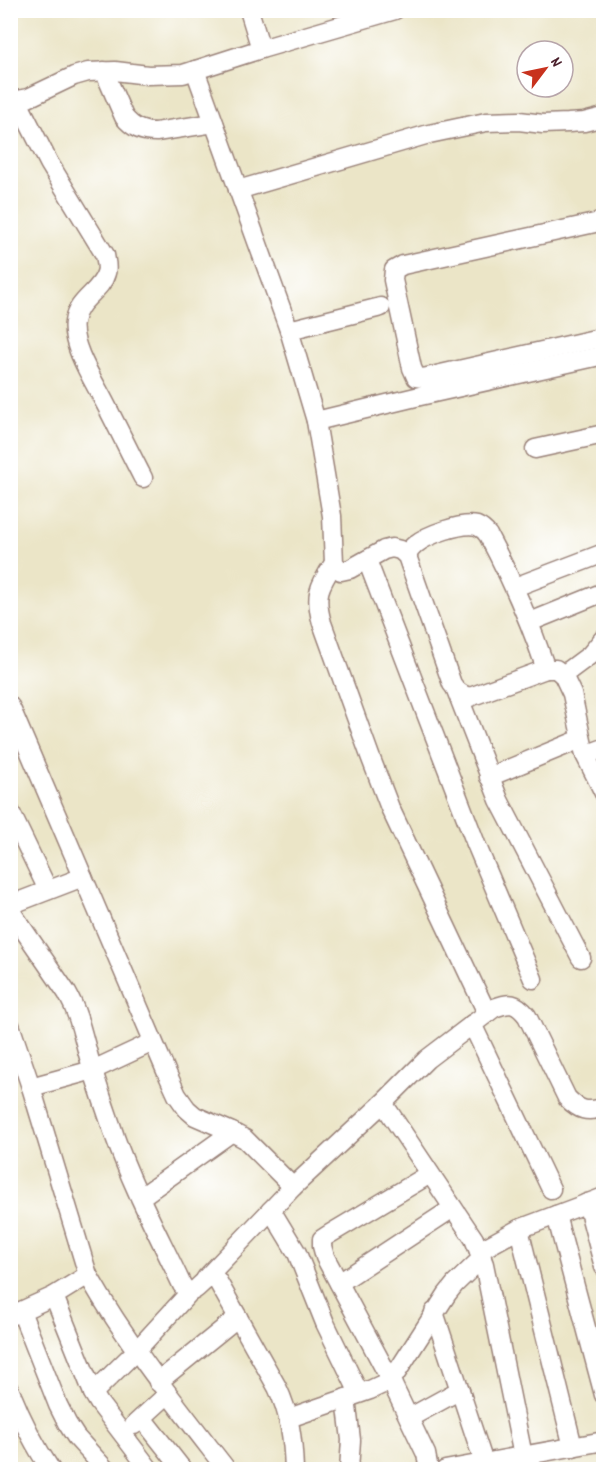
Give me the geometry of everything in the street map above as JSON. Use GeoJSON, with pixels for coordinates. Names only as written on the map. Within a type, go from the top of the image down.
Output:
{"type":"FeatureCollection","features":[{"type":"Feature","properties":{"kind":"street"},"geometry":{"type":"LineString","coordinates":[[249,10],[261,49]]}},
{"type":"Feature","properties":{"kind":"street"},"geometry":{"type":"LineString","coordinates":[[143,478],[75,339],[73,325],[76,313],[107,273],[105,255],[49,163],[14,99],[28,98],[74,76],[88,72],[183,74],[395,10]]}},
{"type":"Feature","properties":{"kind":"street"},"geometry":{"type":"LineString","coordinates":[[195,70],[289,330],[316,421],[332,516],[334,562],[341,571],[350,570],[384,550],[392,548],[406,555],[452,684],[489,777],[581,958]]}},
{"type":"Feature","properties":{"kind":"street"},"geometry":{"type":"LineString","coordinates":[[104,71],[124,117],[138,129],[156,132],[214,123]]}},
{"type":"Feature","properties":{"kind":"street"},"geometry":{"type":"LineString","coordinates":[[238,190],[429,134],[486,122],[568,123],[603,117]]}},
{"type":"Feature","properties":{"kind":"street"},"geometry":{"type":"LineString","coordinates":[[603,221],[404,265],[394,270],[393,280],[412,368],[416,377],[423,378],[603,337]]}},
{"type":"Feature","properties":{"kind":"street"},"geometry":{"type":"LineString","coordinates":[[289,330],[381,307]]}},
{"type":"Feature","properties":{"kind":"street"},"geometry":{"type":"LineString","coordinates":[[316,421],[603,356]]}},
{"type":"Feature","properties":{"kind":"street"},"geometry":{"type":"LineString","coordinates":[[535,449],[603,434]]}},
{"type":"Feature","properties":{"kind":"street"},"geometry":{"type":"LineString","coordinates":[[406,555],[413,546],[430,535],[466,526],[483,529],[488,535],[555,672],[572,694],[583,747],[603,793]]}},
{"type":"Feature","properties":{"kind":"street"},"geometry":{"type":"LineString","coordinates":[[515,587],[603,556]]}},
{"type":"Feature","properties":{"kind":"street"},"geometry":{"type":"LineString","coordinates":[[367,560],[476,844],[533,979]]}},
{"type":"Feature","properties":{"kind":"street"},"geometry":{"type":"LineString","coordinates":[[334,562],[323,579],[317,597],[317,607],[322,623],[390,808],[487,1013]]}},
{"type":"Feature","properties":{"kind":"street"},"geometry":{"type":"LineString","coordinates":[[530,622],[603,592]]}},
{"type":"Feature","properties":{"kind":"street"},"geometry":{"type":"LineString","coordinates":[[456,690],[463,696],[470,697],[555,672],[590,655],[603,638]]}},
{"type":"Feature","properties":{"kind":"street"},"geometry":{"type":"LineString","coordinates":[[10,706],[177,1095],[195,1116],[245,1139],[293,1187]]}},
{"type":"Feature","properties":{"kind":"street"},"geometry":{"type":"LineString","coordinates":[[489,777],[583,747],[603,748]]}},
{"type":"Feature","properties":{"kind":"street"},"geometry":{"type":"LineString","coordinates":[[10,811],[48,891]]}},
{"type":"Feature","properties":{"kind":"street"},"geometry":{"type":"LineString","coordinates":[[10,905],[83,877]]}},
{"type":"Feature","properties":{"kind":"street"},"geometry":{"type":"LineString","coordinates":[[10,910],[67,993],[79,1019],[116,1139],[182,1285],[190,1292]]}},
{"type":"Feature","properties":{"kind":"street"},"geometry":{"type":"LineString","coordinates":[[93,1393],[293,1187],[427,1059],[494,1008],[513,1003],[521,1008],[567,1098],[576,1107],[585,1110],[603,1108]]}},
{"type":"Feature","properties":{"kind":"street"},"geometry":{"type":"LineString","coordinates":[[472,1024],[552,1189]]}},
{"type":"Feature","properties":{"kind":"street"},"geometry":{"type":"LineString","coordinates":[[10,1025],[32,1087],[88,1275],[136,1351],[227,1470]]}},
{"type":"Feature","properties":{"kind":"street"},"geometry":{"type":"LineString","coordinates":[[32,1087],[93,1070],[153,1042]]}},
{"type":"Feature","properties":{"kind":"street"},"geometry":{"type":"LineString","coordinates":[[383,1103],[474,1239],[481,1254],[523,1456]]}},
{"type":"Feature","properties":{"kind":"street"},"geometry":{"type":"LineString","coordinates":[[141,1197],[232,1132]]}},
{"type":"Feature","properties":{"kind":"street"},"geometry":{"type":"LineString","coordinates":[[429,1470],[426,1454],[390,1379],[325,1257],[322,1239],[430,1174]]}},
{"type":"Feature","properties":{"kind":"street"},"geometry":{"type":"LineString","coordinates":[[289,1418],[385,1383],[395,1375],[434,1312],[455,1284],[481,1254],[519,1229],[595,1200],[603,1268]]}},
{"type":"Feature","properties":{"kind":"street"},"geometry":{"type":"LineString","coordinates":[[339,1282],[453,1208]]}},
{"type":"Feature","properties":{"kind":"street"},"geometry":{"type":"LineString","coordinates":[[271,1210],[297,1253],[352,1396],[349,1470]]}},
{"type":"Feature","properties":{"kind":"street"},"geometry":{"type":"LineString","coordinates":[[556,1215],[603,1395]]}},
{"type":"Feature","properties":{"kind":"street"},"geometry":{"type":"LineString","coordinates":[[519,1229],[573,1447]]}},
{"type":"Feature","properties":{"kind":"street"},"geometry":{"type":"LineString","coordinates":[[88,1275],[54,1296],[16,1313],[67,1424],[106,1470]]}},
{"type":"Feature","properties":{"kind":"street"},"geometry":{"type":"LineString","coordinates":[[206,1278],[212,1276],[218,1280],[284,1401],[289,1418],[294,1470]]}},
{"type":"Feature","properties":{"kind":"street"},"geometry":{"type":"LineString","coordinates":[[54,1296],[93,1393],[150,1470]]}},
{"type":"Feature","properties":{"kind":"street"},"geometry":{"type":"LineString","coordinates":[[434,1312],[484,1462]]}},
{"type":"Feature","properties":{"kind":"street"},"geometry":{"type":"LineString","coordinates":[[124,1435],[142,1418],[163,1388],[238,1317]]}},
{"type":"Feature","properties":{"kind":"street"},"geometry":{"type":"LineString","coordinates":[[408,1418],[460,1390]]}},
{"type":"Feature","properties":{"kind":"street"},"geometry":{"type":"LineString","coordinates":[[11,1396],[40,1454],[51,1470]]}},
{"type":"Feature","properties":{"kind":"street"},"geometry":{"type":"LineString","coordinates":[[142,1418],[183,1470]]}},
{"type":"Feature","properties":{"kind":"street"},"geometry":{"type":"LineString","coordinates":[[445,1470],[603,1442]]}}]}
